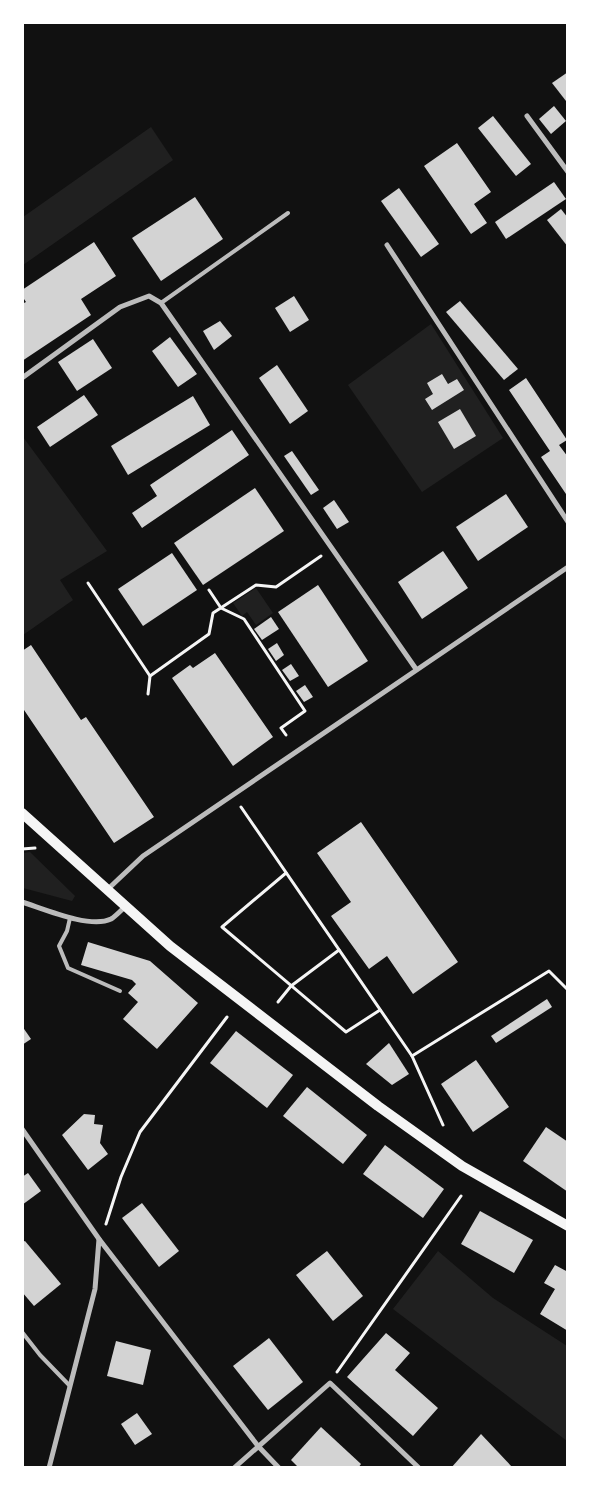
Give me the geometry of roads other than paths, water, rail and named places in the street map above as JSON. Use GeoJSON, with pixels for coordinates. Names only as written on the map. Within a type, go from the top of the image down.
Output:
{"type":"FeatureCollection","features":[{"type":"Feature","properties":{"kind":"main road"},"geometry":{"type":"LineString","coordinates":[[22,813],[170,946],[378,1106],[462,1166],[568,1226]]}},
{"type":"Feature","properties":{"kind":"street"},"geometry":{"type":"LineString","coordinates":[[527,116],[568,172]]}},
{"type":"Feature","properties":{"kind":"street"},"geometry":{"type":"LineString","coordinates":[[387,245],[568,522]]}},
{"type":"Feature","properties":{"kind":"street"},"geometry":{"type":"LineString","coordinates":[[22,378],[120,307],[149,296],[161,303],[416,669]]}},
{"type":"Feature","properties":{"kind":"street"},"geometry":{"type":"LineString","coordinates":[[108,889],[143,856],[568,567]]}},
{"type":"Feature","properties":{"kind":"street"},"geometry":{"type":"LineString","coordinates":[[22,902],[70,918],[99,921],[111,919],[126,906]]}},
{"type":"Feature","properties":{"kind":"street"},"geometry":{"type":"LineString","coordinates":[[22,1130],[99,1239],[258,1446],[279,1468]]}},
{"type":"Feature","properties":{"kind":"street"},"geometry":{"type":"LineString","coordinates":[[49,1468],[95,1289],[99,1239]]}},
{"type":"Feature","properties":{"kind":"street"},"geometry":{"type":"LineString","coordinates":[[234,1468],[330,1383],[419,1468]]}},
{"type":"Feature","properties":{"kind":"lane"},"geometry":{"type":"LineString","coordinates":[[161,303],[288,213]]}},
{"type":"Feature","properties":{"kind":"lane"},"geometry":{"type":"LineString","coordinates":[[70,918],[67,931],[59,946],[68,968],[120,991]]}},
{"type":"Feature","properties":{"kind":"lane"},"geometry":{"type":"LineString","coordinates":[[22,1332],[40,1355],[70,1386]]}}]}
